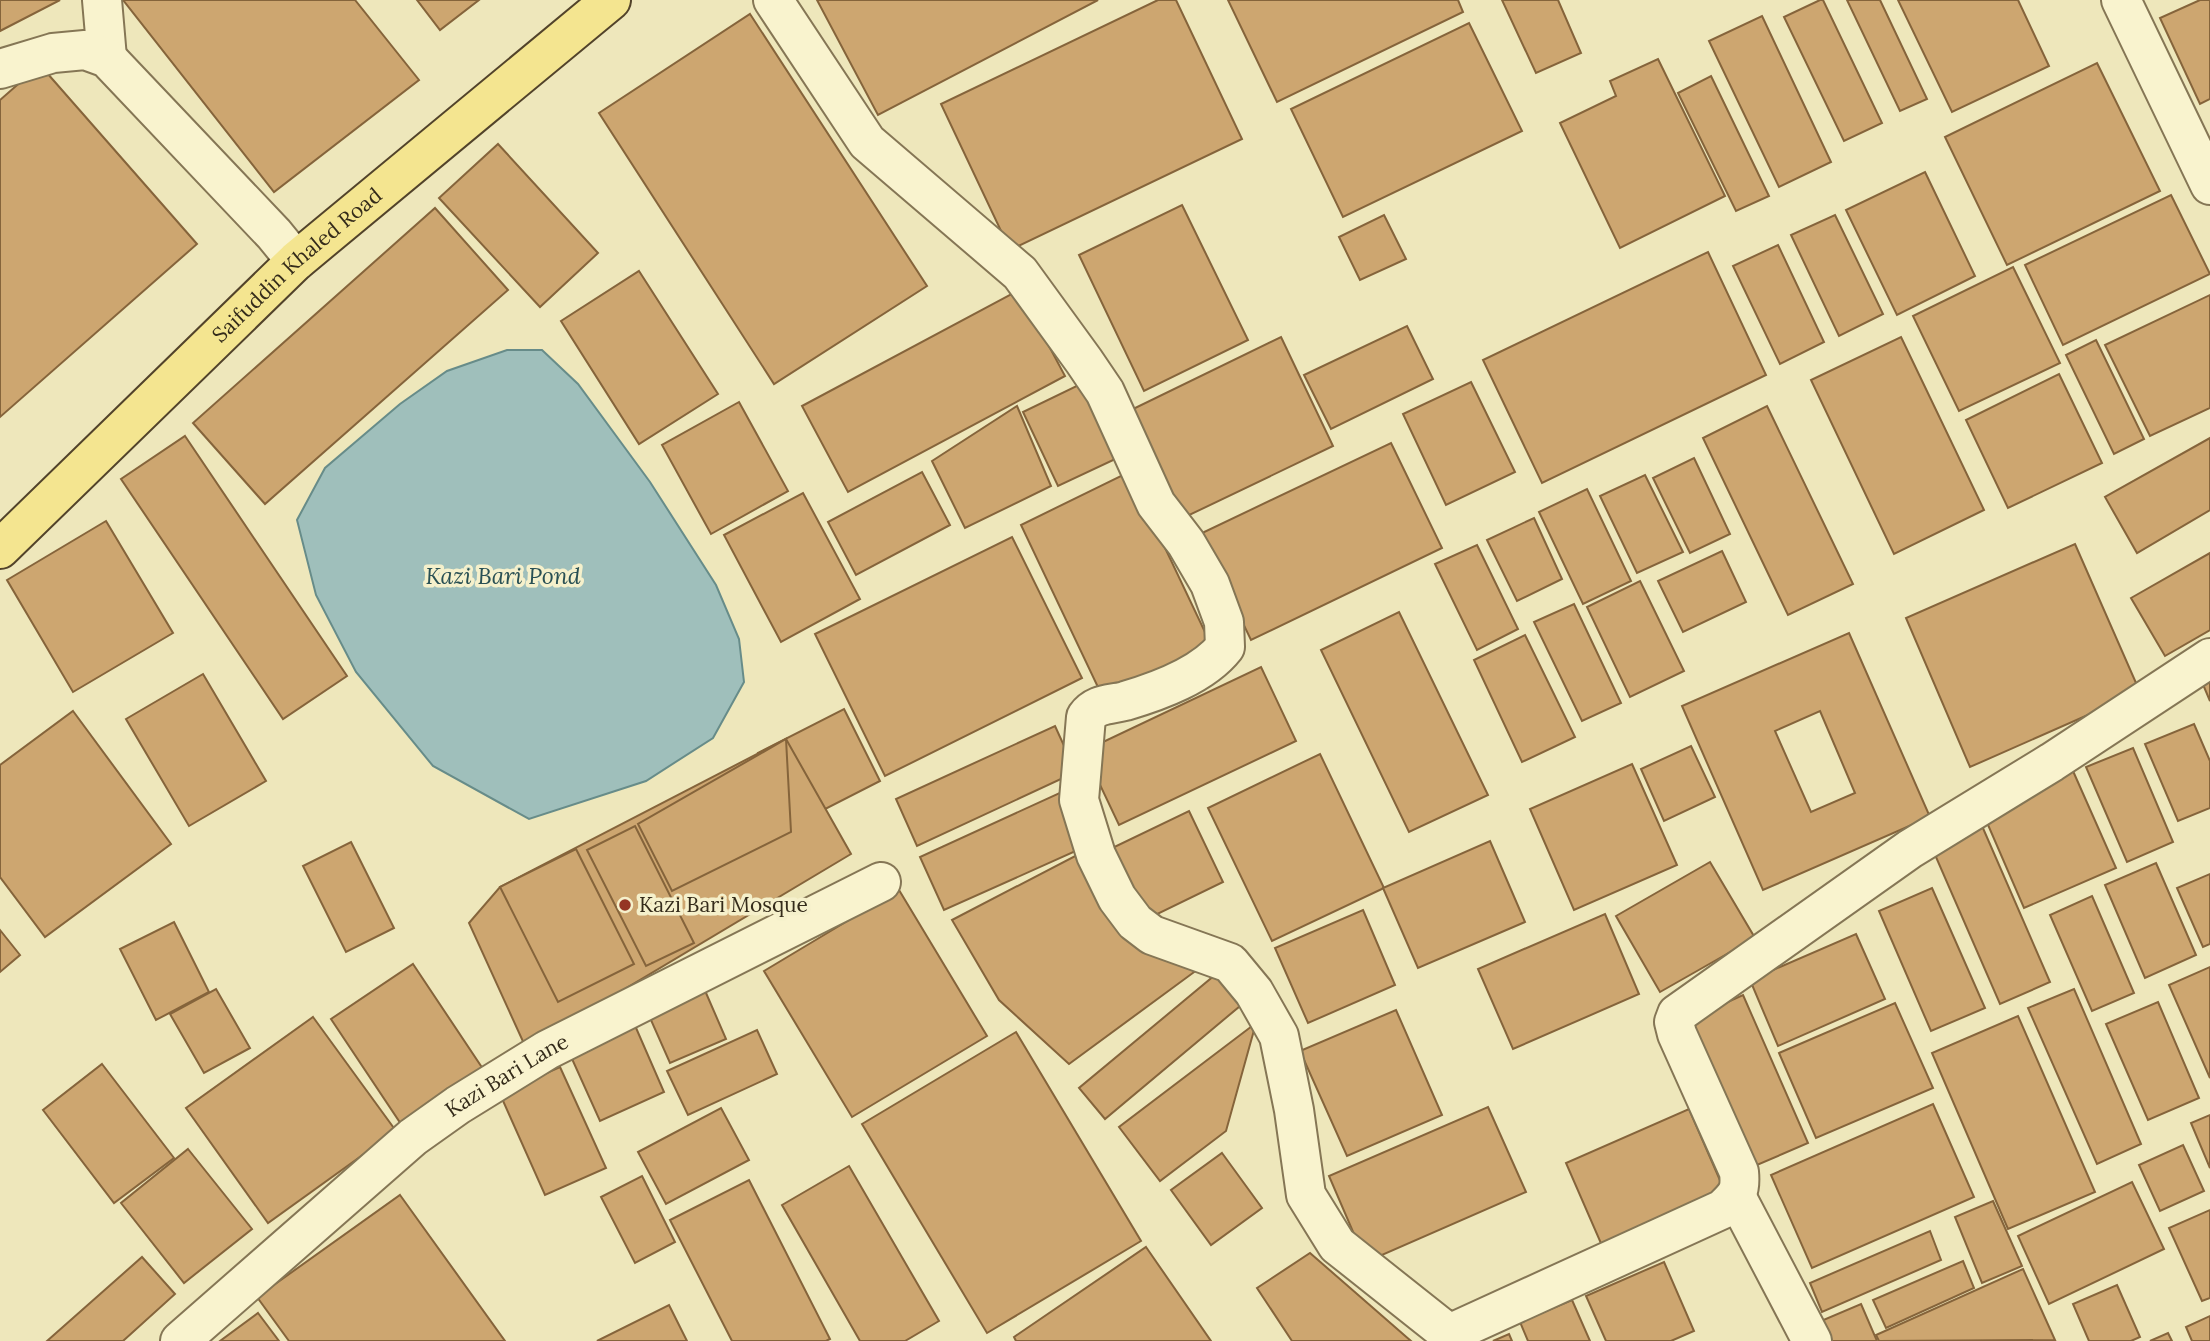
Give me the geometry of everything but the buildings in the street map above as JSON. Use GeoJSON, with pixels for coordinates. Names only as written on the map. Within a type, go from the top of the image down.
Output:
{"type":"FeatureCollection","features":[{"type":"Feature","properties":{"kind":"main road","name":"Saifuddin Khaled Road"},"geometry":{"type":"LineString","coordinates":[[0,549],[296,261],[611,0]]}},
{"type":"Feature","properties":{"kind":"street"},"geometry":{"type":"LineString","coordinates":[[102,0],[107,58]]}},
{"type":"Feature","properties":{"kind":"street"},"geometry":{"type":"LineString","coordinates":[[773,0],[867,142],[1020,273],[1105,392],[1156,504],[1186,543],[1210,583],[1224,622],[1225,646],[1218,656],[1192,675],[1124,701],[1091,709],[1086,717],[1079,800],[1096,855],[1117,898],[1135,922],[1152,935],[1230,963],[1260,1003],[1279,1036],[1294,1110],[1306,1195],[1337,1245],[1449,1334],[1723,1209],[1736,1196],[1740,1187],[1739,1172],[1677,1034],[1674,1022],[1677,1014],[1910,849],[2052,762],[2210,658]]}},
{"type":"Feature","properties":{"kind":"street"},"geometry":{"type":"LineString","coordinates":[[2121,0],[2210,185]]}},
{"type":"Feature","properties":{"kind":"street"},"geometry":{"type":"LineString","coordinates":[[0,69],[53,53],[85,50],[107,58],[274,234],[296,261]]}},
{"type":"Feature","properties":{"kind":"street","name":"Kazi Bari Lane"},"geometry":{"type":"LineString","coordinates":[[180,1341],[413,1137],[458,1105],[547,1050],[881,882]]}},
{"type":"Feature","properties":{"kind":"street"},"geometry":{"type":"LineString","coordinates":[[1736,1196],[1812,1341]]}},
{"type":"Feature","properties":{"kind":"water","name":"Kazi Bari Pond"},"geometry":{"type":"Polygon","coordinates":[[[507,350],[542,350],[578,384],[650,482],[716,585],[739,639],[744,682],[713,738],[646,781],[529,819],[433,766],[356,672],[316,595],[297,520],[325,468],[400,404],[447,371],[507,350]]]}},
{"type":"Feature","properties":{"kind":"place","name":"Kazi Bari Mosque"},"geometry":{"type":"Point","coordinates":[625,905]}}]}
